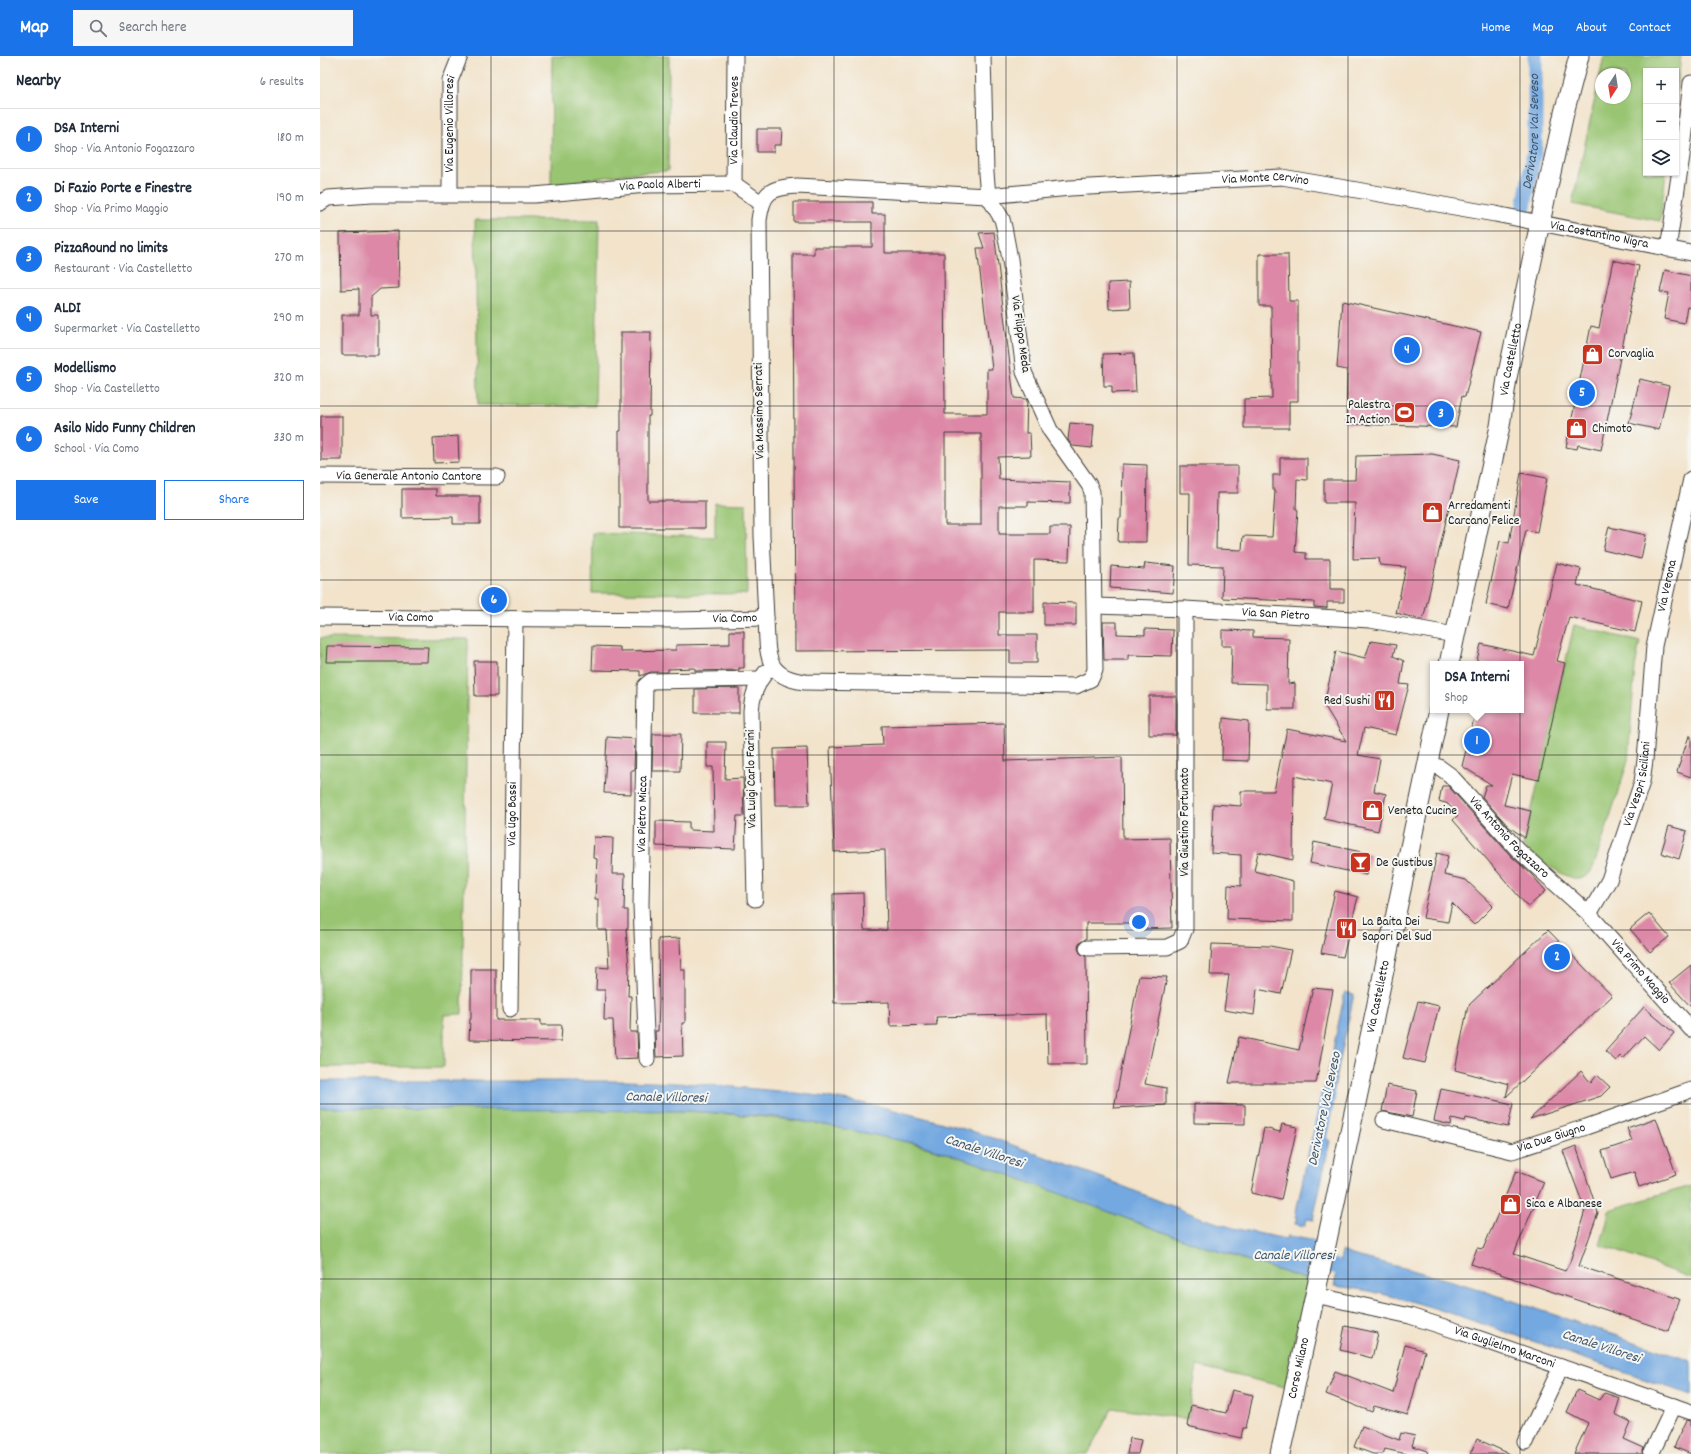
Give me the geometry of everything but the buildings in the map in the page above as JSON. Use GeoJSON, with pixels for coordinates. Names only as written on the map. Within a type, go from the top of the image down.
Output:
{"type":"FeatureCollection","features":[{"type":"Feature","properties":{"kind":"main road","name":"Via Castelletto"},"geometry":{"type":"LineString","coordinates":[[1450,661],[1500,426],[1507,378],[1540,223],[1564,114],[1579,56]]}},
{"type":"Feature","properties":{"kind":"main road","name":"Via Castelletto"},"geometry":{"type":"LineString","coordinates":[[1317,1288],[1438,713]]}},
{"type":"Feature","properties":{"kind":"main road","name":"Corso Milano"},"geometry":{"type":"LineString","coordinates":[[1280,1454],[1317,1288]]}},
{"type":"Feature","properties":{"kind":"street","name":"Via Eugenio Villoresi"},"geometry":{"type":"LineString","coordinates":[[450,194],[450,81],[460,56]]}},
{"type":"Feature","properties":{"kind":"street","name":"Via Claudio Treves"},"geometry":{"type":"LineString","coordinates":[[734,184],[735,56]]}},
{"type":"Feature","properties":{"kind":"street","name":"Via Filippo Meda"},"geometry":{"type":"LineString","coordinates":[[771,665],[779,673],[793,680],[816,682],[1076,686],[1091,679],[1095,670],[1092,492],[1050,430],[1024,372],[1010,259],[1004,227],[1002,219],[988,196],[983,56]]}},
{"type":"Feature","properties":{"kind":"street"},"geometry":{"type":"LineString","coordinates":[[1664,248],[1686,156],[1691,83]]}},
{"type":"Feature","properties":{"kind":"street","name":"Via Monte Cervino"},"geometry":{"type":"LineString","coordinates":[[988,196],[1070,188],[1282,177],[1540,223]]}},
{"type":"Feature","properties":{"kind":"street","name":"Via Paolo Alberti"},"geometry":{"type":"LineString","coordinates":[[320,203],[328,198],[372,195],[534,195],[647,185],[734,184]]}},
{"type":"Feature","properties":{"kind":"street"},"geometry":{"type":"LineString","coordinates":[[734,184],[762,203],[769,193],[777,188],[797,186],[988,196]]}},
{"type":"Feature","properties":{"kind":"street","name":"Via Massimo Serrati"},"geometry":{"type":"LineString","coordinates":[[762,203],[759,220],[759,313],[762,536],[766,618]]}},
{"type":"Feature","properties":{"kind":"street","name":"Via Costantino Nigra"},"geometry":{"type":"LineString","coordinates":[[1540,223],[1691,253]]}},
{"type":"Feature","properties":{"kind":"street","name":"Via Generale Antonio Cantore"},"geometry":{"type":"LineString","coordinates":[[320,476],[497,477]]}},
{"type":"Feature","properties":{"kind":"street","name":"Via Verona"},"geometry":{"type":"LineString","coordinates":[[1654,646],[1691,479]]}},
{"type":"Feature","properties":{"kind":"street","name":"Via San Pietro"},"geometry":{"type":"LineString","coordinates":[[1095,606],[1185,609],[1370,620],[1455,635]]}},
{"type":"Feature","properties":{"kind":"street","name":"Via Giustino Fortunato"},"geometry":{"type":"LineString","coordinates":[[1087,948],[1167,947],[1180,941],[1185,929],[1185,609]]}},
{"type":"Feature","properties":{"kind":"street","name":"Via Como"},"geometry":{"type":"LineString","coordinates":[[320,617],[675,620],[766,618],[767,648],[771,665]]}},
{"type":"Feature","properties":{"kind":"street","name":"Via Ugo Bassi"},"geometry":{"type":"LineString","coordinates":[[510,1010],[515,618]]}},
{"type":"Feature","properties":{"kind":"street","name":"Via Vespri Siciliani"},"geometry":{"type":"LineString","coordinates":[[1588,914],[1609,880],[1642,782],[1654,646]]}},
{"type":"Feature","properties":{"kind":"street","name":"Via Luigi Carlo Farini"},"geometry":{"type":"LineString","coordinates":[[755,899],[751,711],[752,695],[760,679],[771,665]]}},
{"type":"Feature","properties":{"kind":"street","name":"Via Pietro Micca"},"geometry":{"type":"LineString","coordinates":[[647,1059],[641,905],[645,686],[651,681],[760,679]]}},
{"type":"Feature","properties":{"kind":"street","name":"Via Antonio Fogazzaro"},"geometry":{"type":"LineString","coordinates":[[1428,764],[1447,771],[1518,850],[1588,914]]}},
{"type":"Feature","properties":{"kind":"street","name":"Via Primo Maggio"},"geometry":{"type":"LineString","coordinates":[[1588,914],[1691,1029]]}},
{"type":"Feature","properties":{"kind":"street","name":"Via Due Giugno"},"geometry":{"type":"LineString","coordinates":[[1384,1120],[1512,1151],[1691,1090]]}},
{"type":"Feature","properties":{"kind":"street","name":"Via Guglielmo Marconi"},"geometry":{"type":"LineString","coordinates":[[1317,1288],[1463,1333],[1691,1412]]}},
{"type":"Feature","properties":{"kind":"street"},"geometry":{"type":"LineString","coordinates":[[1525,1442],[1561,1367]]}},
{"type":"Feature","properties":{"kind":"street"},"geometry":{"type":"LineString","coordinates":[[1651,1454],[1674,1406]]}},
{"type":"Feature","properties":{"kind":"green space"},"geometry":{"type":"Polygon","coordinates":[[[552,56],[669,56],[668,171],[633,173],[551,185],[552,56]]]}},
{"type":"Feature","properties":{"kind":"green space"},"geometry":{"type":"Polygon","coordinates":[[[1604,56],[1681,56],[1679,73],[1679,68],[1643,68],[1643,176],[1666,176],[1660,221],[1572,204],[1595,98],[1595,104],[1631,104],[1631,68],[1601,68],[1604,56]]]}},
{"type":"Feature","properties":{"kind":"green space"},"geometry":{"type":"Polygon","coordinates":[[[475,220],[599,220],[595,406],[478,405],[475,220]]]}},
{"type":"Feature","properties":{"kind":"green space"},"geometry":{"type":"Polygon","coordinates":[[[715,503],[746,504],[747,594],[592,593],[593,533],[715,537],[715,503]]]}},
{"type":"Feature","properties":{"kind":"green space"},"geometry":{"type":"Polygon","coordinates":[[[1574,625],[1640,642],[1635,667],[1628,761],[1595,863],[1587,876],[1583,878],[1569,877],[1561,873],[1523,847],[1574,625]]]}},
{"type":"Feature","properties":{"kind":"green space"},"geometry":{"type":"Polygon","coordinates":[[[320,638],[468,639],[462,1014],[444,1015],[444,1067],[320,1067],[320,638]]]}},
{"type":"Feature","properties":{"kind":"green space"},"geometry":{"type":"Polygon","coordinates":[[[320,1108],[600,1109],[692,1112],[783,1119],[828,1125],[918,1145],[972,1161],[1174,1236],[1308,1280],[1285,1387],[1197,1366],[1188,1419],[1112,1408],[1088,1454],[320,1454],[320,1108]]]}},
{"type":"Feature","properties":{"kind":"green space"},"geometry":{"type":"Polygon","coordinates":[[[1691,1186],[1691,1278],[1600,1245],[1609,1210],[1691,1186]]]}},
{"type":"Feature","properties":{"kind":"water"},"geometry":{"type":"Polygon","coordinates":[[[1345,992],[1354,994],[1329,1113],[1326,1114],[1322,1113],[1325,1098],[1323,1097],[1345,992]]]}},
{"type":"Feature","properties":{"kind":"water","name":"Canale Villoresi"},"geometry":{"type":"Polygon","coordinates":[[[320,1081],[628,1081],[699,1084],[827,1097],[878,1106],[985,1135],[1100,1177],[1202,1218],[1233,1228],[1286,1239],[1287,1236],[1317,1241],[1308,1280],[1185,1240],[974,1162],[918,1144],[830,1126],[776,1117],[691,1111],[320,1108],[320,1081]]]}},
{"type":"Feature","properties":{"kind":"water"},"geometry":{"type":"Polygon","coordinates":[[[1320,1123],[1326,1127],[1324,1135],[1330,1141],[1313,1220],[1307,1219],[1305,1226],[1295,1224],[1297,1217],[1295,1217],[1312,1136],[1317,1134],[1320,1123]]]}},
{"type":"Feature","properties":{"kind":"water","name":"Canale Villoresi"},"geometry":{"type":"Polygon","coordinates":[[[1342,1251],[1469,1286],[1691,1361],[1691,1395],[1428,1306],[1381,1294],[1334,1286],[1342,1251]]]}},
{"type":"Feature","properties":{"kind":"waterway","name":"Derivatore Val Seveso"},"geometry":{"type":"LineString","coordinates":[[1524,207],[1535,147],[1535,56]]}},
{"type":"Feature","properties":{"kind":"waterway","name":"Derivatore Val Seveso"},"geometry":{"type":"LineString","coordinates":[[1318,1144],[1328,1095]]}},
{"type":"Feature","properties":{"kind":"waterway","name":"Canale Villoresi"},"geometry":{"type":"LineString","coordinates":[[1292,1256],[1358,1272]]}},
{"type":"Feature","properties":{"kind":"place","name":"ALDI"},"geometry":{"type":"Point","coordinates":[1407,350]}},
{"type":"Feature","properties":{"kind":"place","name":"Corvaglia"},"geometry":{"type":"Point","coordinates":[1592,354]}},
{"type":"Feature","properties":{"kind":"place","name":"Modellismo"},"geometry":{"type":"Point","coordinates":[1582,393]}},
{"type":"Feature","properties":{"kind":"place","name":"Palestra In Action"},"geometry":{"type":"Point","coordinates":[1405,412]}},
{"type":"Feature","properties":{"kind":"place","name":"PizzaRound no limits"},"geometry":{"type":"Point","coordinates":[1441,414]}},
{"type":"Feature","properties":{"kind":"place","name":"Chimoto"},"geometry":{"type":"Point","coordinates":[1577,429]}},
{"type":"Feature","properties":{"kind":"place","name":"Arredamenti Carcano Felice"},"geometry":{"type":"Point","coordinates":[1433,513]}},
{"type":"Feature","properties":{"kind":"place","name":"Asilo Nido Funny Children"},"geometry":{"type":"Point","coordinates":[494,600]}},
{"type":"Feature","properties":{"kind":"place","name":"Red Sushi"},"geometry":{"type":"Point","coordinates":[1385,701]}},
{"type":"Feature","properties":{"kind":"place","name":"DSA Interni"},"geometry":{"type":"Point","coordinates":[1477,741]}},
{"type":"Feature","properties":{"kind":"place","name":"Veneta Cucine"},"geometry":{"type":"Point","coordinates":[1372,811]}},
{"type":"Feature","properties":{"kind":"place","name":"De Gustibus"},"geometry":{"type":"Point","coordinates":[1361,863]}},
{"type":"Feature","properties":{"kind":"place","name":"La Baita Dei Sapori Del Sud"},"geometry":{"type":"Point","coordinates":[1346,929]}},
{"type":"Feature","properties":{"kind":"place","name":"Di Fazio Porte e Finestre"},"geometry":{"type":"Point","coordinates":[1557,957]}},
{"type":"Feature","properties":{"kind":"place","name":"Sica e Albanese"},"geometry":{"type":"Point","coordinates":[1510,1204]}}]}
